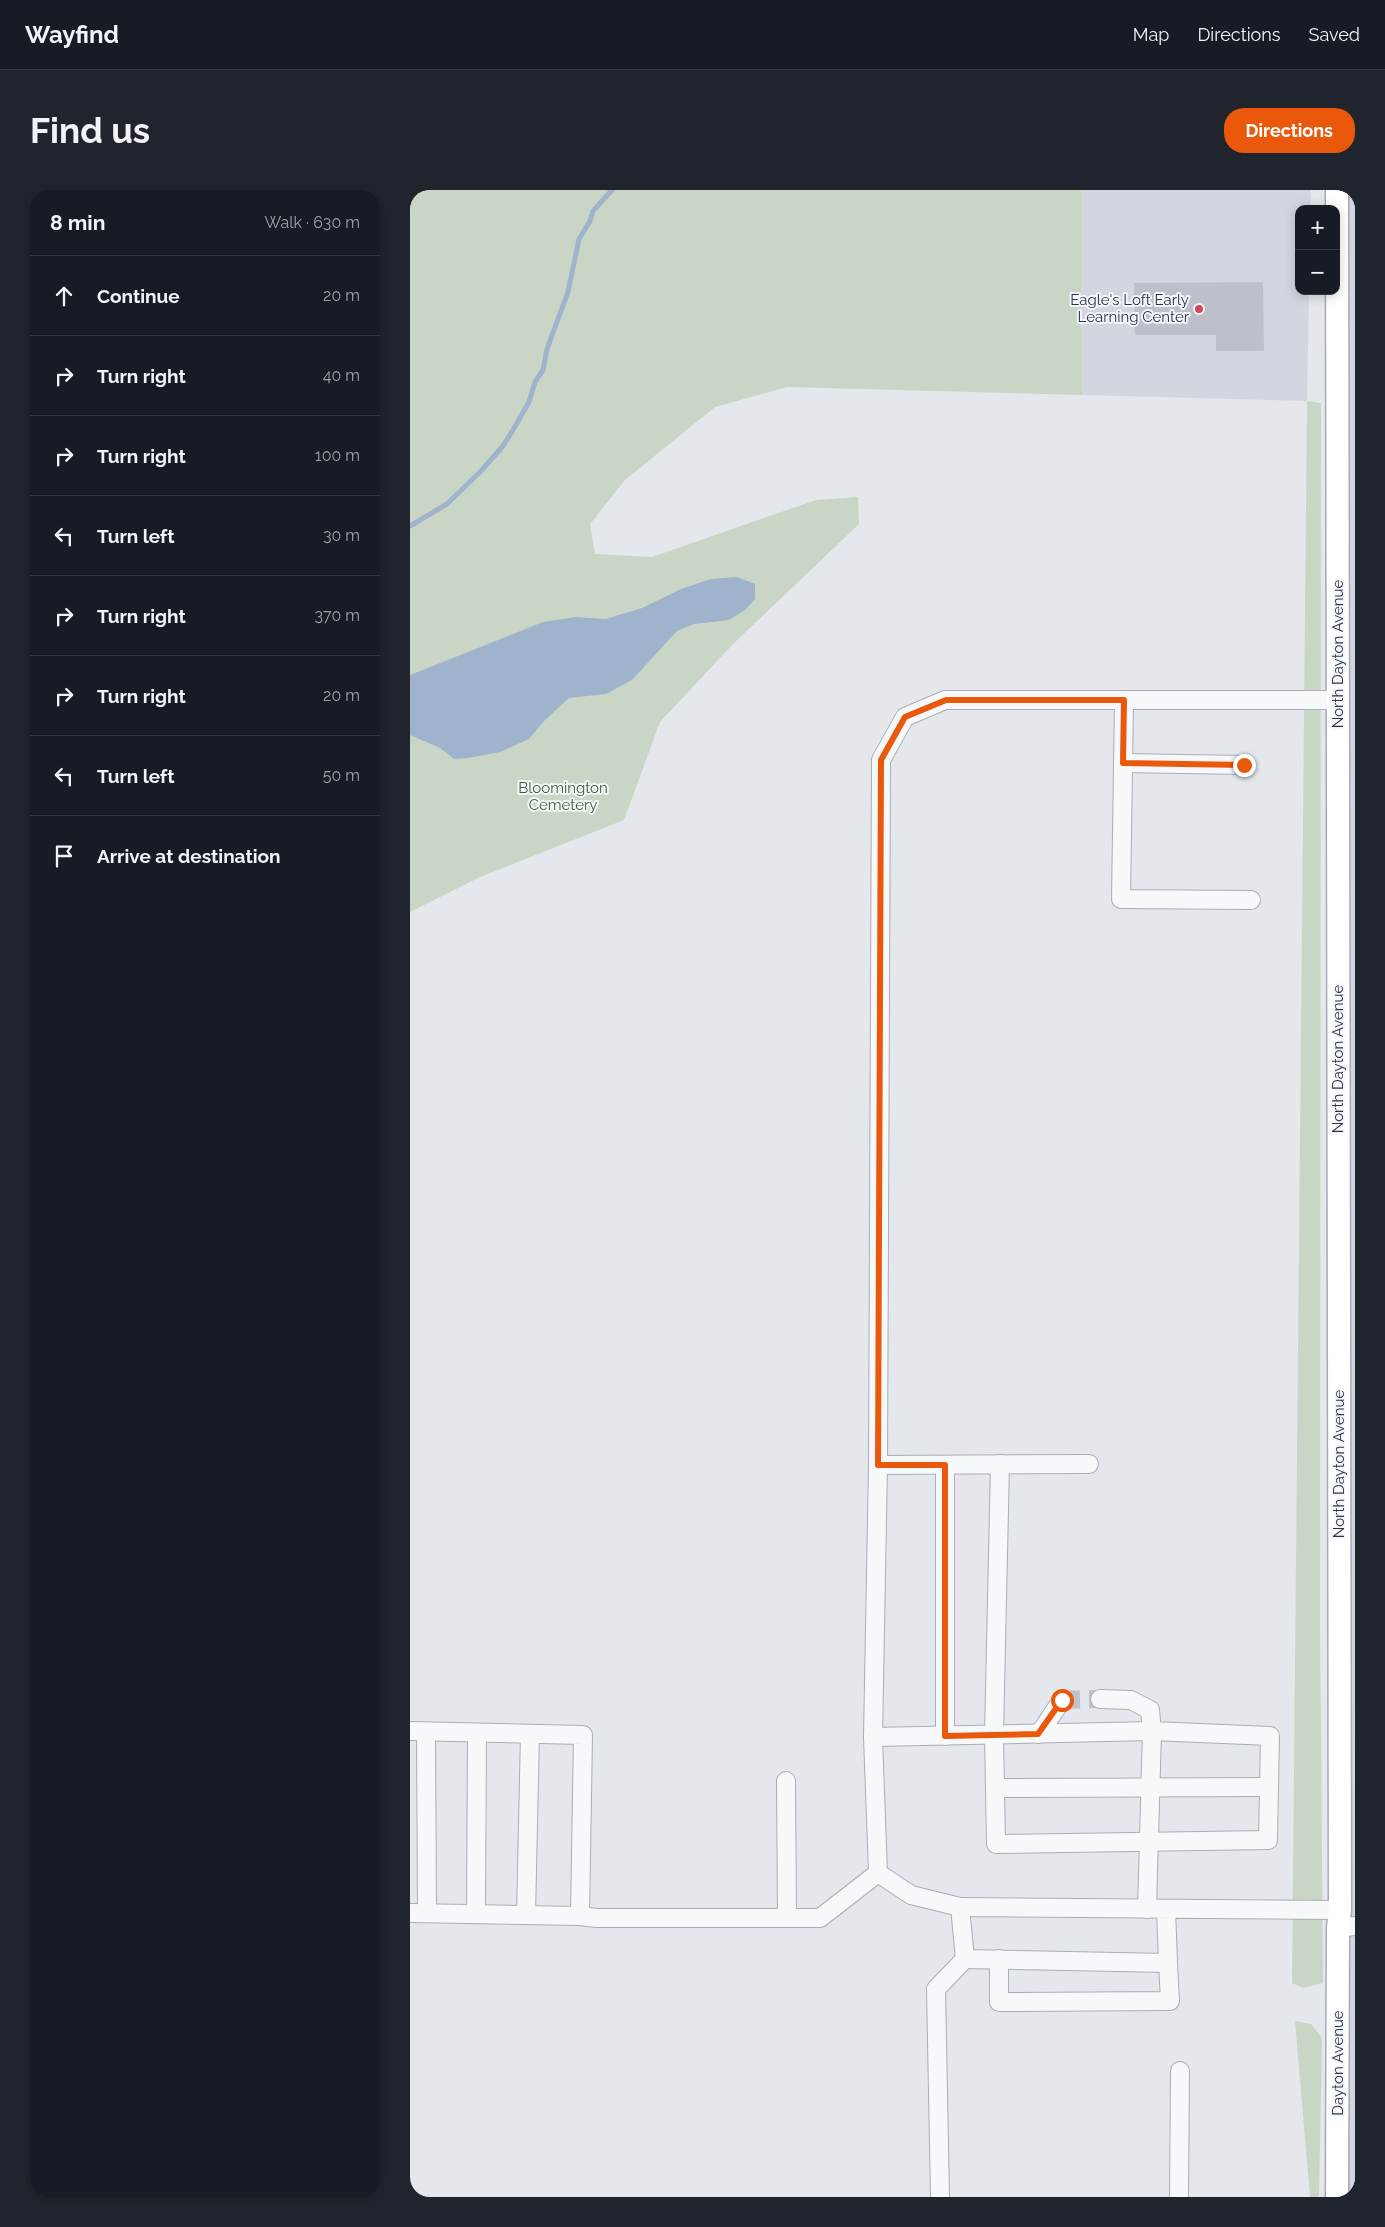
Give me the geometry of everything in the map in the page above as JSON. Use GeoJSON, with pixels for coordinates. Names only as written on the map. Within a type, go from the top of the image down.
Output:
{"type":"FeatureCollection","features":[{"type":"Feature","properties":{"kind":"main road","name":"North Dayton Avenue"},"geometry":{"type":"LineString","coordinates":[[1337,190],[1344,1922]]}},
{"type":"Feature","properties":{"kind":"main road","name":"Dayton Avenue"},"geometry":{"type":"LineString","coordinates":[[1337,2197],[1344,1922]]}},
{"type":"Feature","properties":{"kind":"lane"},"geometry":{"type":"LineString","coordinates":[[878,1873],[873,1737],[878,1465],[881,760],[905,717],[946,700],[1338,700]]}},
{"type":"Feature","properties":{"kind":"lane"},"geometry":{"type":"LineString","coordinates":[[1124,700],[1121,899],[1251,900]]}},
{"type":"Feature","properties":{"kind":"lane"},"geometry":{"type":"LineString","coordinates":[[1123,763],[1244,765]]}},
{"type":"Feature","properties":{"kind":"lane"},"geometry":{"type":"LineString","coordinates":[[873,1737],[994,1735],[1152,1731],[1270,1736],[1268,1840],[996,1844],[994,1735],[1000,1464]]}},
{"type":"Feature","properties":{"kind":"lane"},"geometry":{"type":"LineString","coordinates":[[878,1465],[1090,1464]]}},
{"type":"Feature","properties":{"kind":"lane"},"geometry":{"type":"LineString","coordinates":[[945,1465],[945,1736]]}},
{"type":"Feature","properties":{"kind":"lane"},"geometry":{"type":"LineString","coordinates":[[1100,1699],[1131,1700],[1150,1710],[1152,1731],[1147,1909]]}},
{"type":"Feature","properties":{"kind":"lane"},"geometry":{"type":"LineString","coordinates":[[1038,1734],[1062,1700]]}},
{"type":"Feature","properties":{"kind":"lane"},"geometry":{"type":"LineString","coordinates":[[580,1916],[583,1735],[418,1732],[418,1913],[580,1916],[597,1918],[820,1918],[878,1873]]}},
{"type":"Feature","properties":{"kind":"lane"},"geometry":{"type":"LineString","coordinates":[[476,1914],[477,1733]]}},
{"type":"Feature","properties":{"kind":"lane"},"geometry":{"type":"LineString","coordinates":[[526,1915],[530,1734]]}},
{"type":"Feature","properties":{"kind":"lane"},"geometry":{"type":"LineString","coordinates":[[786,1780],[787,1918]]}},
{"type":"Feature","properties":{"kind":"lane"},"geometry":{"type":"LineString","coordinates":[[995,1788],[1269,1787]]}},
{"type":"Feature","properties":{"kind":"lane"},"geometry":{"type":"LineString","coordinates":[[878,1873],[911,1895],[960,1907],[1166,1909],[1344,1922]]}},
{"type":"Feature","properties":{"kind":"lane"},"geometry":{"type":"LineString","coordinates":[[960,1907],[965,1958]]}},
{"type":"Feature","properties":{"kind":"lane"},"geometry":{"type":"LineString","coordinates":[[999,1959],[999,2002],[1170,2001],[1166,1909]]}},
{"type":"Feature","properties":{"kind":"lane"},"geometry":{"type":"LineString","coordinates":[[940,2197],[936,1989],[965,1958],[1168,1963]]}},
{"type":"Feature","properties":{"kind":"lane"},"geometry":{"type":"LineString","coordinates":[[1179,2197],[1180,2071]]}},
{"type":"Feature","properties":{"kind":"shaded area"},"geometry":{"type":"Polygon","coordinates":[[[1081,190],[1311,190],[1310,205],[1295,205],[1295,295],[1309,295],[1307,401],[1082,395],[1081,190]]]}},
{"type":"Feature","properties":{"kind":"shaded area"},"geometry":{"type":"Polygon","coordinates":[[[1349,190],[1355,190],[1355,2197],[1349,2197],[1349,190]]]}},
{"type":"Feature","properties":{"kind":"green space","name":"Bloomington Cemetery"},"geometry":{"type":"Polygon","coordinates":[[[410,190],[1081,190],[1082,395],[787,387],[715,407],[625,480],[590,524],[595,554],[652,557],[816,500],[858,497],[859,524],[733,644],[660,722],[624,820],[480,877],[410,912],[410,190]]]}},
{"type":"Feature","properties":{"kind":"green space"},"geometry":{"type":"Polygon","coordinates":[[[1307,401],[1321,403],[1320,1618],[1323,1983],[1303,1988],[1292,1983],[1307,401]]]}},
{"type":"Feature","properties":{"kind":"green space"},"geometry":{"type":"Polygon","coordinates":[[[1295,2021],[1311,2024],[1322,2038],[1319,2197],[1310,2197],[1295,2021]]]}},
{"type":"Feature","properties":{"kind":"water"},"geometry":{"type":"Polygon","coordinates":[[[737,577],[755,584],[755,599],[745,610],[729,620],[694,624],[677,631],[632,680],[606,694],[569,698],[544,721],[529,739],[500,752],[454,759],[440,748],[410,735],[410,675],[543,622],[576,617],[606,619],[642,608],[681,589],[711,579],[737,577]]]}},
{"type":"Feature","properties":{"kind":"building","name":"Eagle's Loft Early Learning Center"},"geometry":{"type":"Polygon","coordinates":[[[1263,282],[1264,351],[1216,351],[1216,335],[1135,335],[1134,283],[1263,282]]]}},
{"type":"Feature","properties":{"kind":"waterway"},"geometry":{"type":"LineString","coordinates":[[410,526],[447,504],[481,471],[503,446],[513,430],[529,402],[535,382],[543,370],[547,349],[568,292],[579,239],[590,221],[593,211],[612,190]]}},
{"type":"Feature","properties":{"kind":"tunnel"},"geometry":{"type":"LineString","coordinates":[[1062,1700],[1100,1699]]}},
{"type":"Feature","properties":{"kind":"place","name":"Eagle's Loft Early Learning Center"},"geometry":{"type":"Point","coordinates":[1199,309]}},
{"type":"Feature","properties":{"kind":"route"},"geometry":{"type":"LineString","coordinates":[[1062,1700],[1038,1734],[945,1736],[945,1465],[878,1465],[881,760],[905,717],[946,700],[1124,700],[1123,763],[1244,765]]}}]}
